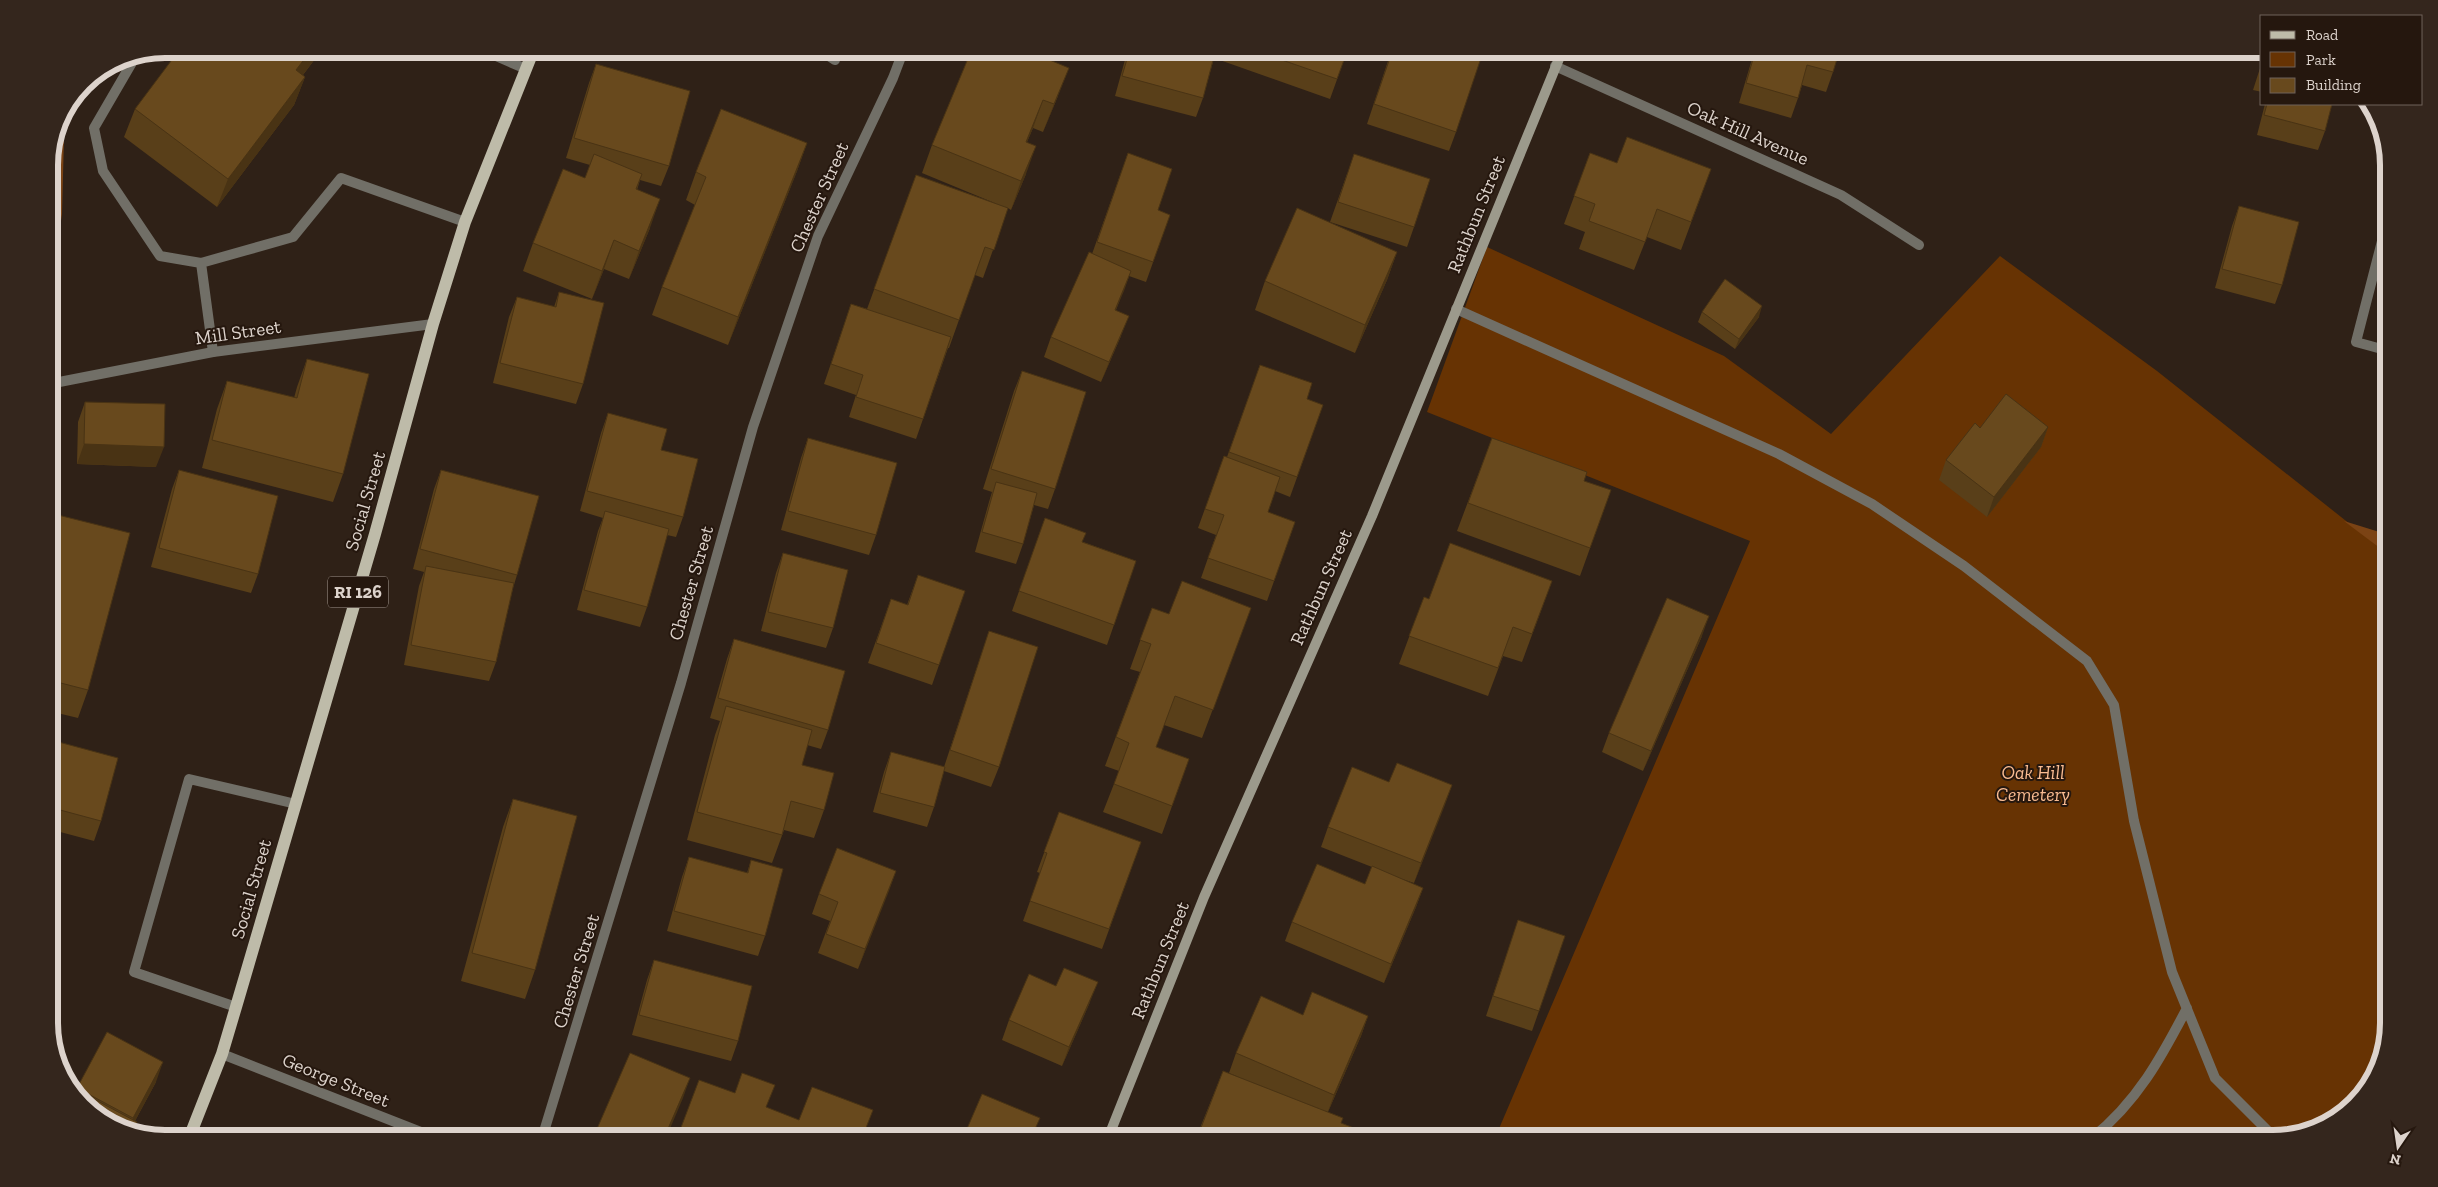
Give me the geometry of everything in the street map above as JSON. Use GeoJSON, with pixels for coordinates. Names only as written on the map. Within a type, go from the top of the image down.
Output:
{"type":"FeatureCollection","features":[{"type":"Feature","properties":{"kind":"main road","name":"Rathbun Street"},"geometry":{"type":"LineString","coordinates":[[1111,1130],[1204,897],[1372,516],[1560,57]]}},
{"type":"Feature","properties":{"kind":"main road","name":"Social Street"},"geometry":{"type":"LineString","coordinates":[[192,1130],[222,1054],[376,534],[433,324],[465,222],[530,58]]}},
{"type":"Feature","properties":{"kind":"street"},"geometry":{"type":"LineString","coordinates":[[500,58],[526,69]]}},
{"type":"Feature","properties":{"kind":"street"},"geometry":{"type":"LineString","coordinates":[[831,58],[835,60]]}},
{"type":"Feature","properties":{"kind":"street","name":"Chester Street"},"geometry":{"type":"LineString","coordinates":[[544,1130],[682,683],[753,426],[818,236],[893,78],[901,58]]}},
{"type":"Feature","properties":{"kind":"street"},"geometry":{"type":"LineString","coordinates":[[132,63],[94,128],[103,171],[160,256],[201,264],[293,237],[341,178],[465,222]]}},
{"type":"Feature","properties":{"kind":"street","name":"Oak Hill Avenue"},"geometry":{"type":"LineString","coordinates":[[1556,66],[1841,194],[1919,245]]}},
{"type":"Feature","properties":{"kind":"street"},"geometry":{"type":"LineString","coordinates":[[2380,249],[2356,342],[2380,349]]}},
{"type":"Feature","properties":{"kind":"street"},"geometry":{"type":"LineString","coordinates":[[201,264],[213,352]]}},
{"type":"Feature","properties":{"kind":"street"},"geometry":{"type":"LineString","coordinates":[[1456,310],[1779,454],[1872,504],[1964,566],[2087,661],[2114,705],[2134,821],[2172,972],[2215,1078],[2267,1130]]}},
{"type":"Feature","properties":{"kind":"street","name":"Mill Street"},"geometry":{"type":"LineString","coordinates":[[58,382],[213,352],[433,324]]}},
{"type":"Feature","properties":{"kind":"street"},"geometry":{"type":"LineString","coordinates":[[236,1007],[134,972],[189,779],[296,804]]}},
{"type":"Feature","properties":{"kind":"street"},"geometry":{"type":"LineString","coordinates":[[2100,1130],[2140,1091],[2163,1054],[2187,1008]]}},
{"type":"Feature","properties":{"kind":"street","name":"George Street"},"geometry":{"type":"LineString","coordinates":[[222,1054],[416,1130]]}},
{"type":"Feature","properties":{"kind":"green space","name":"Oak Hill Cemetery"},"geometry":{"type":"Polygon","coordinates":[[[1487,247],[1724,356],[1831,434],[2000,256],[2157,371],[2380,548],[2380,1029],[2375,1057],[2362,1082],[2344,1103],[2321,1118],[2308,1124],[2273,1130],[1498,1130],[1750,541],[1427,412],[1487,247]]]}},
{"type":"Feature","properties":{"kind":"shaded area"},"geometry":{"type":"Polygon","coordinates":[[[65,127],[64,137],[62,214],[58,242],[58,151],[65,127]]]}},
{"type":"Feature","properties":{"kind":"shaded area"},"geometry":{"type":"Polygon","coordinates":[[[2344,521],[2380,532],[2380,548],[2344,521]]]}},
{"type":"Feature","properties":{"kind":"building"},"geometry":{"type":"Polygon","coordinates":[[[1275,57],[1345,57],[1337,79],[1275,57]]]}},
{"type":"Feature","properties":{"kind":"building"},"geometry":{"type":"Polygon","coordinates":[[[1390,57],[1481,57],[1456,132],[1374,104],[1390,57]]]}},
{"type":"Feature","properties":{"kind":"building"},"geometry":{"type":"Polygon","coordinates":[[[1754,57],[1838,57],[1833,72],[1807,65],[1798,98],[1746,83],[1754,57]]]}},
{"type":"Feature","properties":{"kind":"building"},"geometry":{"type":"Polygon","coordinates":[[[173,58],[305,58],[296,70],[305,77],[228,179],[135,109],[173,58]]]}},
{"type":"Feature","properties":{"kind":"building"},"geometry":{"type":"Polygon","coordinates":[[[968,58],[1044,58],[1069,68],[1054,104],[1043,100],[1026,142],[1036,146],[1021,181],[932,145],[968,58]]]}},
{"type":"Feature","properties":{"kind":"building"},"geometry":{"type":"Polygon","coordinates":[[[1127,58],[1214,58],[1203,98],[1122,76],[1127,58]]]}},
{"type":"Feature","properties":{"kind":"building"},"geometry":{"type":"Polygon","coordinates":[[[596,64],[690,91],[669,166],[574,138],[596,64]]]}},
{"type":"Feature","properties":{"kind":"building"},"geometry":{"type":"Polygon","coordinates":[[[2267,105],[2332,105],[2325,131],[2264,115],[2267,105]]]}},
{"type":"Feature","properties":{"kind":"building"},"geometry":{"type":"Polygon","coordinates":[[[721,109],[807,143],[738,317],[662,287],[706,177],[696,172],[721,109]]]}},
{"type":"Feature","properties":{"kind":"building"},"geometry":{"type":"Polygon","coordinates":[[[1627,137],[1711,169],[1691,222],[1657,209],[1645,242],[1589,221],[1595,204],[1574,196],[1590,153],[1617,163],[1627,137]]]}},
{"type":"Feature","properties":{"kind":"building"},"geometry":{"type":"Polygon","coordinates":[[[1128,153],[1172,169],[1158,210],[1170,215],[1153,262],[1097,242],[1128,153]]]}},
{"type":"Feature","properties":{"kind":"building"},"geometry":{"type":"Polygon","coordinates":[[[594,154],[642,174],[636,189],[660,199],[639,251],[614,240],[602,271],[533,243],[563,169],[585,178],[594,154]]]}},
{"type":"Feature","properties":{"kind":"building"},"geometry":{"type":"Polygon","coordinates":[[[1354,154],[1430,179],[1414,227],[1338,202],[1354,154]]]}},
{"type":"Feature","properties":{"kind":"building"},"geometry":{"type":"Polygon","coordinates":[[[916,175],[1008,208],[994,250],[985,247],[959,320],[874,289],[916,175]]]}},
{"type":"Feature","properties":{"kind":"building"},"geometry":{"type":"Polygon","coordinates":[[[2239,206],[2299,222],[2282,285],[2222,269],[2239,206]]]}},
{"type":"Feature","properties":{"kind":"building"},"geometry":{"type":"Polygon","coordinates":[[[1297,208],[1397,252],[1365,325],[1265,281],[1297,208]]]}},
{"type":"Feature","properties":{"kind":"building"},"geometry":{"type":"Polygon","coordinates":[[[1089,252],[1131,271],[1115,310],[1129,316],[1109,362],[1051,337],[1089,252]]]}},
{"type":"Feature","properties":{"kind":"building"},"geometry":{"type":"Polygon","coordinates":[[[1725,279],[1762,306],[1739,339],[1702,312],[1725,279]]]}},
{"type":"Feature","properties":{"kind":"building"},"geometry":{"type":"Polygon","coordinates":[[[559,292],[604,303],[583,384],[500,363],[517,297],[556,307],[559,292]]]}},
{"type":"Feature","properties":{"kind":"building"},"geometry":{"type":"Polygon","coordinates":[[[851,304],[951,337],[923,419],[856,397],[863,375],[831,364],[851,304]]]}},
{"type":"Feature","properties":{"kind":"building"},"geometry":{"type":"Polygon","coordinates":[[[307,359],[369,374],[343,474],[212,440],[227,381],[297,398],[307,359]]]}},
{"type":"Feature","properties":{"kind":"building"},"geometry":{"type":"Polygon","coordinates":[[[1260,365],[1312,383],[1307,399],[1323,405],[1297,477],[1229,452],[1260,365]]]}},
{"type":"Feature","properties":{"kind":"building"},"geometry":{"type":"Polygon","coordinates":[[[1022,371],[1086,392],[1055,489],[991,469],[1022,371]]]}},
{"type":"Feature","properties":{"kind":"building"},"geometry":{"type":"Polygon","coordinates":[[[2006,394],[2048,427],[1994,497],[1946,460],[1975,423],[1980,428],[2006,394]]]}},
{"type":"Feature","properties":{"kind":"building"},"geometry":{"type":"Polygon","coordinates":[[[85,402],[165,404],[164,447],[84,444],[85,402]]]}},
{"type":"Feature","properties":{"kind":"building"},"geometry":{"type":"Polygon","coordinates":[[[608,413],[667,429],[661,450],[698,459],[683,517],[587,491],[608,413]]]}},
{"type":"Feature","properties":{"kind":"building"},"geometry":{"type":"Polygon","coordinates":[[[808,438],[897,463],[876,535],[788,511],[808,438]]]}},
{"type":"Feature","properties":{"kind":"building"},"geometry":{"type":"Polygon","coordinates":[[[1492,438],[1587,472],[1584,481],[1611,490],[1590,548],[1468,503],[1492,438]]]}},
{"type":"Feature","properties":{"kind":"building"},"geometry":{"type":"Polygon","coordinates":[[[1224,456],[1280,477],[1268,512],[1295,522],[1274,581],[1208,558],[1224,515],[1205,509],[1224,456]]]}},
{"type":"Feature","properties":{"kind":"building"},"geometry":{"type":"Polygon","coordinates":[[[179,470],[278,496],[258,574],[159,548],[179,470]]]}},
{"type":"Feature","properties":{"kind":"building"},"geometry":{"type":"Polygon","coordinates":[[[441,470],[539,496],[517,575],[420,549],[441,470]]]}},
{"type":"Feature","properties":{"kind":"building"},"geometry":{"type":"Polygon","coordinates":[[[996,482],[1037,493],[1023,544],[982,532],[996,482]]]}},
{"type":"Feature","properties":{"kind":"building"},"geometry":{"type":"Polygon","coordinates":[[[605,511],[669,529],[647,607],[584,590],[605,511]]]}},
{"type":"Feature","properties":{"kind":"building"},"geometry":{"type":"Polygon","coordinates":[[[58,515],[130,533],[88,690],[58,682],[58,515]]]}},
{"type":"Feature","properties":{"kind":"building"},"geometry":{"type":"Polygon","coordinates":[[[1045,518],[1086,533],[1082,542],[1136,561],[1114,625],[1019,591],[1045,518]]]}},
{"type":"Feature","properties":{"kind":"building"},"geometry":{"type":"Polygon","coordinates":[[[1450,543],[1552,581],[1532,634],[1513,627],[1498,668],[1409,636],[1424,597],[1429,599],[1450,543]]]}},
{"type":"Feature","properties":{"kind":"building"},"geometry":{"type":"Polygon","coordinates":[[[783,553],[848,570],[833,628],[768,612],[783,553]]]}},
{"type":"Feature","properties":{"kind":"building"},"geometry":{"type":"Polygon","coordinates":[[[426,566],[514,583],[496,662],[411,645],[426,566]]]}},
{"type":"Feature","properties":{"kind":"building"},"geometry":{"type":"Polygon","coordinates":[[[918,575],[965,591],[939,665],[876,643],[891,599],[908,605],[918,575]]]}},
{"type":"Feature","properties":{"kind":"building"},"geometry":{"type":"Polygon","coordinates":[[[1182,581],[1251,608],[1213,710],[1175,696],[1156,747],[1189,759],[1172,806],[1114,784],[1129,743],[1116,737],[1151,644],[1140,640],[1152,608],[1169,614],[1182,581]]]}},
{"type":"Feature","properties":{"kind":"building"},"geometry":{"type":"Polygon","coordinates":[[[1667,598],[1709,616],[1651,751],[1609,733],[1667,598]]]}},
{"type":"Feature","properties":{"kind":"building"},"geometry":{"type":"Polygon","coordinates":[[[989,631],[1038,647],[999,767],[950,750],[989,631]]]}},
{"type":"Feature","properties":{"kind":"building"},"geometry":{"type":"Polygon","coordinates":[[[734,639],[845,671],[828,730],[718,698],[734,639]]]}},
{"type":"Feature","properties":{"kind":"building"},"geometry":{"type":"Polygon","coordinates":[[[726,706],[812,730],[802,765],[834,773],[824,810],[791,801],[782,835],[697,812],[726,706]]]}},
{"type":"Feature","properties":{"kind":"building"},"geometry":{"type":"Polygon","coordinates":[[[58,742],[118,758],[101,821],[58,809],[58,742]]]}},
{"type":"Feature","properties":{"kind":"building"},"geometry":{"type":"Polygon","coordinates":[[[891,752],[945,767],[934,807],[880,793],[891,752]]]}},
{"type":"Feature","properties":{"kind":"building"},"geometry":{"type":"Polygon","coordinates":[[[1397,763],[1452,785],[1421,863],[1328,827],[1352,767],[1389,782],[1397,763]]]}},
{"type":"Feature","properties":{"kind":"building"},"geometry":{"type":"Polygon","coordinates":[[[513,799],[577,816],[535,970],[472,953],[513,799]]]}},
{"type":"Feature","properties":{"kind":"building"},"geometry":{"type":"Polygon","coordinates":[[[1059,812],[1141,842],[1109,929],[1030,901],[1047,853],[1044,852],[1059,812]]]}},
{"type":"Feature","properties":{"kind":"building"},"geometry":{"type":"Polygon","coordinates":[[[837,848],[896,871],[865,949],[826,934],[838,902],[819,894],[837,848]]]}},
{"type":"Feature","properties":{"kind":"building"},"geometry":{"type":"Polygon","coordinates":[[[689,857],[748,873],[751,860],[783,869],[765,936],[674,911],[689,857]]]}},
{"type":"Feature","properties":{"kind":"building"},"geometry":{"type":"Polygon","coordinates":[[[1317,864],[1365,884],[1372,866],[1423,888],[1391,964],[1292,922],[1317,864]]]}},
{"type":"Feature","properties":{"kind":"building"},"geometry":{"type":"Polygon","coordinates":[[[1518,920],[1565,936],[1539,1011],[1493,996],[1518,920]]]}},
{"type":"Feature","properties":{"kind":"building"},"geometry":{"type":"Polygon","coordinates":[[[654,960],[752,986],[738,1041],[639,1015],[654,960]]]}},
{"type":"Feature","properties":{"kind":"building"},"geometry":{"type":"Polygon","coordinates":[[[1064,968],[1098,982],[1069,1047],[1009,1020],[1029,974],[1056,986],[1064,968]]]}},
{"type":"Feature","properties":{"kind":"building"},"geometry":{"type":"Polygon","coordinates":[[[1312,992],[1368,1016],[1334,1095],[1236,1053],[1261,996],[1303,1015],[1312,992]]]}},
{"type":"Feature","properties":{"kind":"building"},"geometry":{"type":"Polygon","coordinates":[[[107,1032],[163,1062],[133,1118],[83,1091],[78,1085],[107,1032]]]}},
{"type":"Feature","properties":{"kind":"building"},"geometry":{"type":"Polygon","coordinates":[[[630,1053],[690,1078],[667,1130],[596,1130],[630,1053]]]}},
{"type":"Feature","properties":{"kind":"building"},"geometry":{"type":"Polygon","coordinates":[[[1223,1071],[1343,1118],[1341,1123],[1359,1130],[1200,1130],[1223,1071]]]}},
{"type":"Feature","properties":{"kind":"building"},"geometry":{"type":"Polygon","coordinates":[[[742,1073],[775,1085],[766,1107],[799,1120],[812,1087],[873,1110],[865,1130],[680,1130],[699,1080],[735,1093],[742,1073]]]}},
{"type":"Feature","properties":{"kind":"building"},"geometry":{"type":"Polygon","coordinates":[[[85,1094],[137,1122],[135,1126],[117,1118],[94,1103],[85,1094]]]}},
{"type":"Feature","properties":{"kind":"building"},"geometry":{"type":"Polygon","coordinates":[[[982,1094],[1040,1118],[1035,1130],[966,1130],[982,1094]]]}}]}
